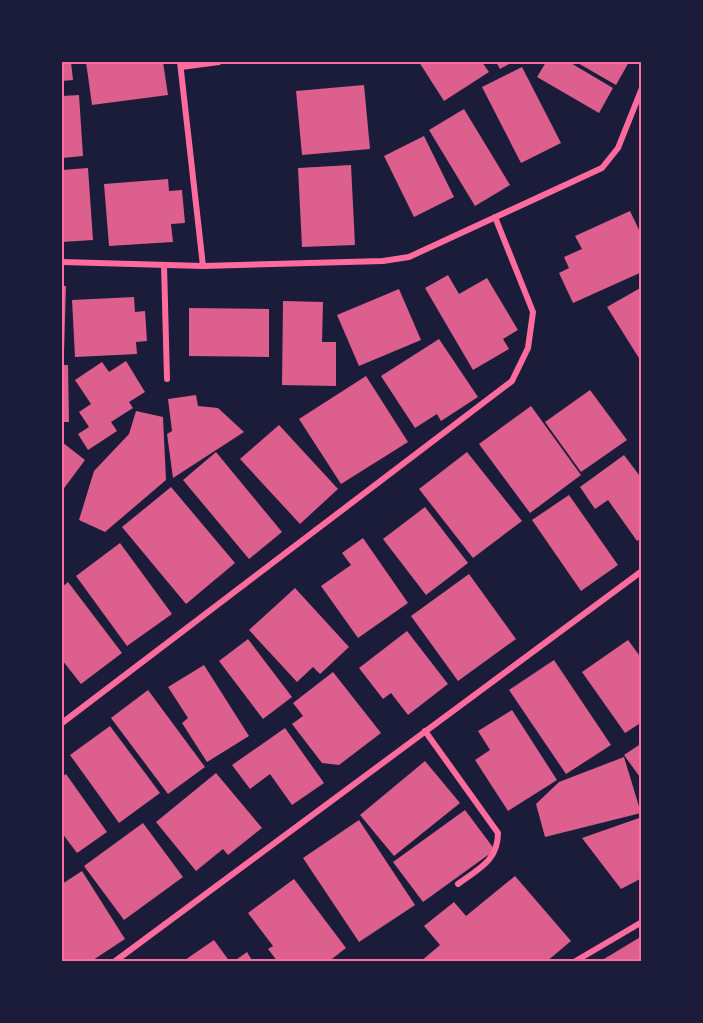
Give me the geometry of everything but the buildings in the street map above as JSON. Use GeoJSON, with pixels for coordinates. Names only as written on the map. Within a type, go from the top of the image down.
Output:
{"type":"FeatureCollection","features":[{"type":"Feature","properties":{"kind":"street"},"geometry":{"type":"LineString","coordinates":[[203,266],[181,64],[219,62]]}},
{"type":"Feature","properties":{"kind":"street"},"geometry":{"type":"LineString","coordinates":[[62,262],[203,266],[383,261],[409,257],[602,168],[618,148],[642,88]]}},
{"type":"Feature","properties":{"kind":"street"},"geometry":{"type":"LineString","coordinates":[[62,723],[512,381],[528,348],[534,312],[495,217]]}},
{"type":"Feature","properties":{"kind":"street"},"geometry":{"type":"LineString","coordinates":[[164,265],[167,379]]}},
{"type":"Feature","properties":{"kind":"street"},"geometry":{"type":"LineString","coordinates":[[114,962],[642,571]]}},
{"type":"Feature","properties":{"kind":"street"},"geometry":{"type":"LineString","coordinates":[[425,731],[498,833],[498,847],[491,859],[458,884]]}},
{"type":"Feature","properties":{"kind":"street"},"geometry":{"type":"LineString","coordinates":[[574,962],[642,922]]}}]}
